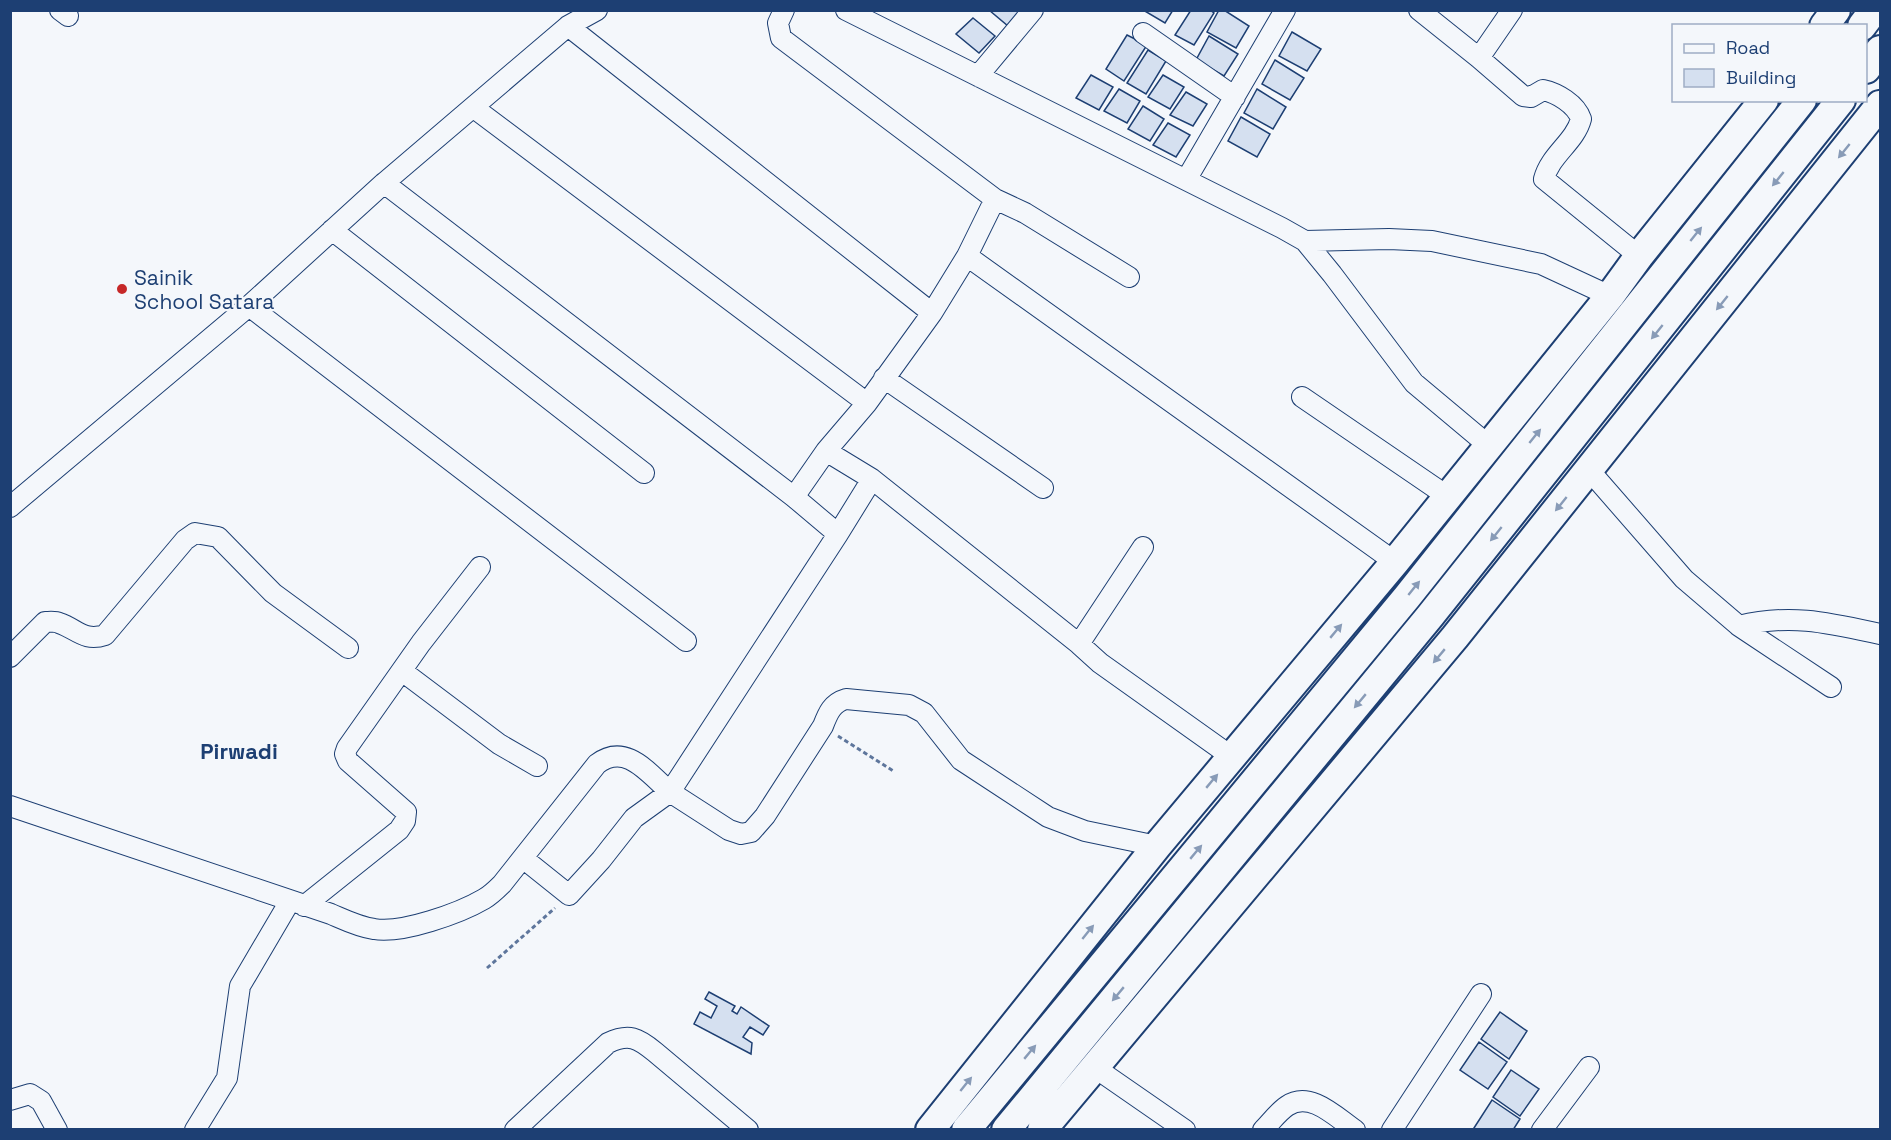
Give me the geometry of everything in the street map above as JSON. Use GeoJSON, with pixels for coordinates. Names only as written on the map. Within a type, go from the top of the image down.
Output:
{"type":"FeatureCollection","features":[{"type":"Feature","properties":{"kind":"highway"},"geometry":{"type":"LineString","coordinates":[[1826,24],[1836,10]]}},
{"type":"Feature","properties":{"kind":"highway"},"geometry":{"type":"LineString","coordinates":[[1864,24],[1874,10]]}},
{"type":"Feature","properties":{"kind":"highway"},"geometry":{"type":"LineString","coordinates":[[1867,68],[1881,51]]}},
{"type":"Feature","properties":{"kind":"highway"},"geometry":{"type":"LineString","coordinates":[[930,1130],[1157,846],[1395,562],[1610,296],[1639,256],[1762,102]]}},
{"type":"Feature","properties":{"kind":"highway"},"geometry":{"type":"LineString","coordinates":[[966,1130],[1407,597],[1800,102]]}},
{"type":"Feature","properties":{"kind":"highway"},"geometry":{"type":"LineString","coordinates":[[1006,1130],[1430,616],[1839,102]]}},
{"type":"Feature","properties":{"kind":"highway"},"geometry":{"type":"LineString","coordinates":[[1042,1130],[1455,637],[1881,105]]}},
{"type":"Feature","properties":{"kind":"street"},"geometry":{"type":"LineString","coordinates":[[10,507],[249,306],[384,183],[568,26],[597,10]]}},
{"type":"Feature","properties":{"kind":"street"},"geometry":{"type":"LineString","coordinates":[[784,10],[778,22],[781,38],[996,199],[1025,213],[1129,277]]}},
{"type":"Feature","properties":{"kind":"street"},"geometry":{"type":"LineString","coordinates":[[846,10],[879,17],[978,76],[1282,228],[1305,242],[1414,383],[1488,445]]}},
{"type":"Feature","properties":{"kind":"street"},"geometry":{"type":"LineString","coordinates":[[978,76],[1033,10]]}},
{"type":"Feature","properties":{"kind":"street"},"geometry":{"type":"LineString","coordinates":[[1186,180],[1285,10]]}},
{"type":"Feature","properties":{"kind":"street"},"geometry":{"type":"LineString","coordinates":[[1419,10],[1523,96],[1531,97],[1543,90],[1551,92],[1575,107],[1581,119],[1578,129],[1547,167],[1544,179],[1639,256]]}},
{"type":"Feature","properties":{"kind":"street"},"geometry":{"type":"LineString","coordinates":[[1479,58],[1512,10]]}},
{"type":"Feature","properties":{"kind":"street"},"geometry":{"type":"LineString","coordinates":[[568,26],[932,313]]}},
{"type":"Feature","properties":{"kind":"street"},"geometry":{"type":"LineString","coordinates":[[1143,33],[1235,97]]}},
{"type":"Feature","properties":{"kind":"street"},"geometry":{"type":"LineString","coordinates":[[474,108],[867,403]]}},
{"type":"Feature","properties":{"kind":"street"},"geometry":{"type":"LineString","coordinates":[[384,183],[794,497],[838,534]]}},
{"type":"Feature","properties":{"kind":"street"},"geometry":{"type":"LineString","coordinates":[[794,497],[826,451],[867,403],[932,313],[967,256],[996,199]]}},
{"type":"Feature","properties":{"kind":"street"},"geometry":{"type":"LineString","coordinates":[[332,230],[644,473]]}},
{"type":"Feature","properties":{"kind":"street"},"geometry":{"type":"LineString","coordinates":[[1305,242],[1389,239],[1432,241],[1541,264],[1610,296]]}},
{"type":"Feature","properties":{"kind":"street"},"geometry":{"type":"LineString","coordinates":[[967,256],[1395,562]]}},
{"type":"Feature","properties":{"kind":"street"},"geometry":{"type":"LineString","coordinates":[[249,306],[686,641]]}},
{"type":"Feature","properties":{"kind":"street"},"geometry":{"type":"LineString","coordinates":[[884,378],[1043,488]]}},
{"type":"Feature","properties":{"kind":"street"},"geometry":{"type":"LineString","coordinates":[[1302,397],[1447,496]]}},
{"type":"Feature","properties":{"kind":"street"},"geometry":{"type":"LineString","coordinates":[[826,451],[872,479],[1100,663],[1232,757]]}},
{"type":"Feature","properties":{"kind":"street"},"geometry":{"type":"LineString","coordinates":[[1589,470],[1684,579],[1739,626],[1831,687]]}},
{"type":"Feature","properties":{"kind":"street"},"geometry":{"type":"LineString","coordinates":[[524,859],[569,895],[601,860],[634,818],[670,792],[872,479]]}},
{"type":"Feature","properties":{"kind":"street"},"geometry":{"type":"LineString","coordinates":[[10,657],[45,622],[58,622],[87,637],[95,638],[105,635],[195,532],[218,537],[273,593],[348,648]]}},
{"type":"Feature","properties":{"kind":"street"},"geometry":{"type":"LineString","coordinates":[[1079,644],[1143,547]]}},
{"type":"Feature","properties":{"kind":"street"},"geometry":{"type":"LineString","coordinates":[[195,1130],[227,1078],[231,1064],[240,986],[297,903],[399,830],[405,821],[406,812],[348,761],[345,754],[422,643],[480,567]]}},
{"type":"Feature","properties":{"kind":"street"},"geometry":{"type":"LineString","coordinates":[[1739,626],[1765,619],[1824,621],[1881,634]]}},
{"type":"Feature","properties":{"kind":"street"},"geometry":{"type":"LineString","coordinates":[[402,671],[499,744],[537,766]]}},
{"type":"Feature","properties":{"kind":"street"},"geometry":{"type":"LineString","coordinates":[[10,806],[353,924],[375,930],[394,930],[425,922],[485,898],[502,884],[524,859],[597,764],[606,756],[616,754],[630,758],[670,792],[729,830],[741,834],[751,832],[765,816],[823,726],[829,711],[837,702],[846,699],[909,705],[924,713],[961,760],[1048,817],[1085,831],[1157,846]]}},
{"type":"Feature","properties":{"kind":"street"},"geometry":{"type":"LineString","coordinates":[[1392,1130],[1481,993]]}},
{"type":"Feature","properties":{"kind":"street"},"geometry":{"type":"LineString","coordinates":[[515,1130],[608,1043],[626,1036],[642,1042],[655,1052],[748,1130]]}},
{"type":"Feature","properties":{"kind":"street"},"geometry":{"type":"LineString","coordinates":[[1094,1067],[1185,1130]]}},
{"type":"Feature","properties":{"kind":"street"},"geometry":{"type":"LineString","coordinates":[[1542,1130],[1589,1067]]}},
{"type":"Feature","properties":{"kind":"street"},"geometry":{"type":"LineString","coordinates":[[10,1100],[30,1094],[37,1098],[41,1101],[57,1130]]}},
{"type":"Feature","properties":{"kind":"street"},"geometry":{"type":"LineString","coordinates":[[1263,1130],[1287,1106],[1300,1100],[1316,1104],[1354,1130]]}},
{"type":"Feature","properties":{"kind":"path"},"geometry":{"type":"LineString","coordinates":[[823,726],[895,772]]}},
{"type":"Feature","properties":{"kind":"path"},"geometry":{"type":"LineString","coordinates":[[487,968],[569,895]]}},
{"type":"Feature","properties":{"kind":"building"},"geometry":{"type":"Polygon","coordinates":[[[989,10],[1024,10],[1008,26],[989,10]]]}},
{"type":"Feature","properties":{"kind":"building"},"geometry":{"type":"Polygon","coordinates":[[[1143,10],[1173,10],[1165,23],[1143,10]]]}},
{"type":"Feature","properties":{"kind":"building"},"geometry":{"type":"Polygon","coordinates":[[[1191,10],[1210,10],[1214,13],[1194,45],[1175,35],[1191,10]]]}},
{"type":"Feature","properties":{"kind":"building"},"geometry":{"type":"Polygon","coordinates":[[[1219,10],[1224,10],[1249,26],[1236,48],[1207,32],[1219,10]]]}},
{"type":"Feature","properties":{"kind":"building"},"geometry":{"type":"Polygon","coordinates":[[[973,18],[995,36],[979,53],[956,34],[973,18]]]}},
{"type":"Feature","properties":{"kind":"building"},"geometry":{"type":"Polygon","coordinates":[[[1292,32],[1321,49],[1307,71],[1279,56],[1292,32]]]}},
{"type":"Feature","properties":{"kind":"building"},"geometry":{"type":"Polygon","coordinates":[[[1127,35],[1147,45],[1124,81],[1106,69],[1127,35]]]}},
{"type":"Feature","properties":{"kind":"building"},"geometry":{"type":"Polygon","coordinates":[[[1209,36],[1238,54],[1224,76],[1196,60],[1209,36]]]}},
{"type":"Feature","properties":{"kind":"building"},"geometry":{"type":"Polygon","coordinates":[[[1148,50],[1166,61],[1146,94],[1127,83],[1148,50]]]}},
{"type":"Feature","properties":{"kind":"building"},"geometry":{"type":"Polygon","coordinates":[[[1275,60],[1304,78],[1290,100],[1262,84],[1275,60]]]}},
{"type":"Feature","properties":{"kind":"building"},"geometry":{"type":"Polygon","coordinates":[[[1091,75],[1113,87],[1099,110],[1076,98],[1091,75]]]}},
{"type":"Feature","properties":{"kind":"building"},"geometry":{"type":"Polygon","coordinates":[[[1163,75],[1184,87],[1170,109],[1148,97],[1163,75]]]}},
{"type":"Feature","properties":{"kind":"building"},"geometry":{"type":"Polygon","coordinates":[[[1119,89],[1140,101],[1127,123],[1104,111],[1119,89]]]}},
{"type":"Feature","properties":{"kind":"building"},"geometry":{"type":"Polygon","coordinates":[[[1257,89],[1286,107],[1273,129],[1244,113],[1257,89]]]}},
{"type":"Feature","properties":{"kind":"building"},"geometry":{"type":"Polygon","coordinates":[[[1186,92],[1207,104],[1193,126],[1170,115],[1186,92]]]}},
{"type":"Feature","properties":{"kind":"building"},"geometry":{"type":"Polygon","coordinates":[[[1143,106],[1164,119],[1150,141],[1128,129],[1143,106]]]}},
{"type":"Feature","properties":{"kind":"building"},"geometry":{"type":"Polygon","coordinates":[[[1241,117],[1270,134],[1257,157],[1228,141],[1241,117]]]}},
{"type":"Feature","properties":{"kind":"building"},"geometry":{"type":"Polygon","coordinates":[[[1168,123],[1190,135],[1176,157],[1153,145],[1168,123]]]}},
{"type":"Feature","properties":{"kind":"building"},"geometry":{"type":"Polygon","coordinates":[[[709,992],[735,1006],[732,1011],[737,1014],[741,1007],[769,1026],[763,1035],[750,1027],[743,1037],[752,1043],[751,1054],[694,1024],[700,1012],[711,1018],[717,1006],[705,999],[709,992]]]}},
{"type":"Feature","properties":{"kind":"building"},"geometry":{"type":"Polygon","coordinates":[[[1500,1012],[1527,1031],[1509,1059],[1481,1039],[1500,1012]]]}},
{"type":"Feature","properties":{"kind":"building"},"geometry":{"type":"Polygon","coordinates":[[[1479,1042],[1507,1062],[1488,1089],[1460,1070],[1479,1042]]]}},
{"type":"Feature","properties":{"kind":"building"},"geometry":{"type":"Polygon","coordinates":[[[1511,1070],[1539,1089],[1520,1116],[1493,1097],[1511,1070]]]}},
{"type":"Feature","properties":{"kind":"building"},"geometry":{"type":"Polygon","coordinates":[[[1492,1100],[1520,1119],[1513,1130],[1476,1130],[1474,1128],[1492,1100]]]}},
{"type":"Feature","properties":{"kind":"place","name":"Sainik School Satara"},"geometry":{"type":"Point","coordinates":[122,289]}},
{"type":"Feature","properties":{"kind":"district","name":"Pirwadi"},"geometry":{"type":"Point","coordinates":[239,751]}}]}
